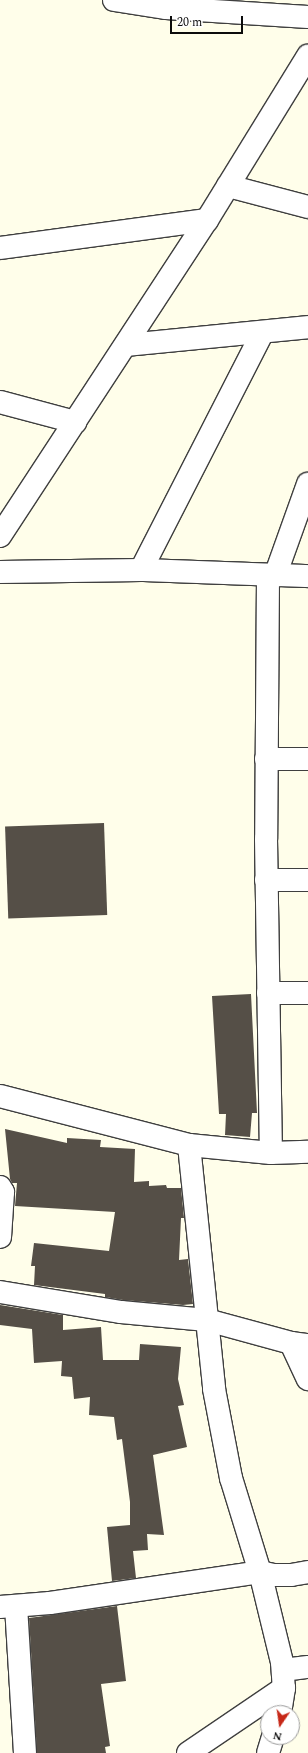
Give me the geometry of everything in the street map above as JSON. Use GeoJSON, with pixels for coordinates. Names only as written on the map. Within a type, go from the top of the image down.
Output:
{"type":"FeatureCollection","features":[{"type":"Feature","properties":{"kind":"street"},"geometry":{"type":"LineString","coordinates":[[114,0],[166,8],[308,17]]}},
{"type":"Feature","properties":{"kind":"street"},"geometry":{"type":"LineString","coordinates":[[0,536],[207,220],[308,56]]}},
{"type":"Feature","properties":{"kind":"street"},"geometry":{"type":"LineString","coordinates":[[228,186],[308,207]]}},
{"type":"Feature","properties":{"kind":"street"},"geometry":{"type":"LineString","coordinates":[[0,248],[207,220]]}},
{"type":"Feature","properties":{"kind":"street"},"geometry":{"type":"LineString","coordinates":[[126,345],[308,328]]}},
{"type":"Feature","properties":{"kind":"street"},"geometry":{"type":"LineString","coordinates":[[141,570],[263,332]]}},
{"type":"Feature","properties":{"kind":"street"},"geometry":{"type":"LineString","coordinates":[[0,402],[75,422]]}},
{"type":"Feature","properties":{"kind":"street"},"geometry":{"type":"LineString","coordinates":[[271,1153],[266,880],[266,759],[271,576],[308,484]]}},
{"type":"Feature","properties":{"kind":"street"},"geometry":{"type":"LineString","coordinates":[[0,572],[141,570],[271,576],[308,576]]}},
{"type":"Feature","properties":{"kind":"street"},"geometry":{"type":"LineString","coordinates":[[266,759],[308,759]]}},
{"type":"Feature","properties":{"kind":"street"},"geometry":{"type":"LineString","coordinates":[[266,880],[308,880]]}},
{"type":"Feature","properties":{"kind":"street"},"geometry":{"type":"LineString","coordinates":[[268,993],[308,993]]}},
{"type":"Feature","properties":{"kind":"street"},"geometry":{"type":"LineString","coordinates":[[0,1096],[190,1145],[271,1153],[308,1152]]}},
{"type":"Feature","properties":{"kind":"street"},"geometry":{"type":"LineString","coordinates":[[190,1145],[214,1389],[231,1478],[260,1572],[283,1679],[281,1705]]}},
{"type":"Feature","properties":{"kind":"street"},"geometry":{"type":"LineString","coordinates":[[0,1187],[3,1192],[0,1237]]}},
{"type":"Feature","properties":{"kind":"street"},"geometry":{"type":"LineString","coordinates":[[0,1292],[121,1312],[207,1320],[299,1344],[308,1378]]}},
{"type":"Feature","properties":{"kind":"street"},"geometry":{"type":"LineString","coordinates":[[24,1753],[8,1606],[50,1603],[260,1572],[291,1576],[308,1572]]}},
{"type":"Feature","properties":{"kind":"street"},"geometry":{"type":"LineString","coordinates":[[188,1753],[283,1679],[308,1667]]}},
{"type":"Feature","properties":{"kind":"building"},"geometry":{"type":"Polygon","coordinates":[[[104,823],[107,915],[8,918],[5,826],[104,823]]]}},
{"type":"Feature","properties":{"kind":"building"},"geometry":{"type":"Polygon","coordinates":[[[251,994],[257,1113],[252,1113],[250,1137],[225,1135],[226,1114],[219,1114],[212,996],[251,994]]]}},
{"type":"Feature","properties":{"kind":"building"},"geometry":{"type":"Polygon","coordinates":[[[5,1129],[67,1143],[67,1138],[101,1140],[100,1147],[135,1149],[134,1182],[149,1181],[149,1186],[166,1185],[167,1188],[181,1188],[184,1218],[181,1218],[179,1260],[188,1259],[193,1304],[183,1305],[123,1300],[105,1297],[105,1294],[34,1285],[35,1266],[31,1266],[34,1243],[109,1251],[115,1212],[15,1206],[17,1183],[12,1183],[10,1179],[5,1129]]]}},
{"type":"Feature","properties":{"kind":"building"},"geometry":{"type":"Polygon","coordinates":[[[0,1305],[63,1315],[63,1330],[101,1327],[103,1360],[139,1360],[140,1344],[181,1347],[178,1379],[184,1405],[178,1406],[187,1447],[153,1455],[164,1535],[147,1534],[148,1550],[133,1551],[136,1578],[112,1581],[107,1527],[130,1525],[130,1502],[122,1439],[117,1440],[114,1417],[89,1415],[90,1397],[74,1399],[72,1377],[61,1376],[62,1361],[34,1363],[32,1329],[0,1325],[0,1305]]]}},
{"type":"Feature","properties":{"kind":"building"},"geometry":{"type":"Polygon","coordinates":[[[117,1606],[126,1681],[101,1684],[110,1746],[105,1747],[106,1753],[37,1753],[29,1618],[117,1606]]]}}]}
